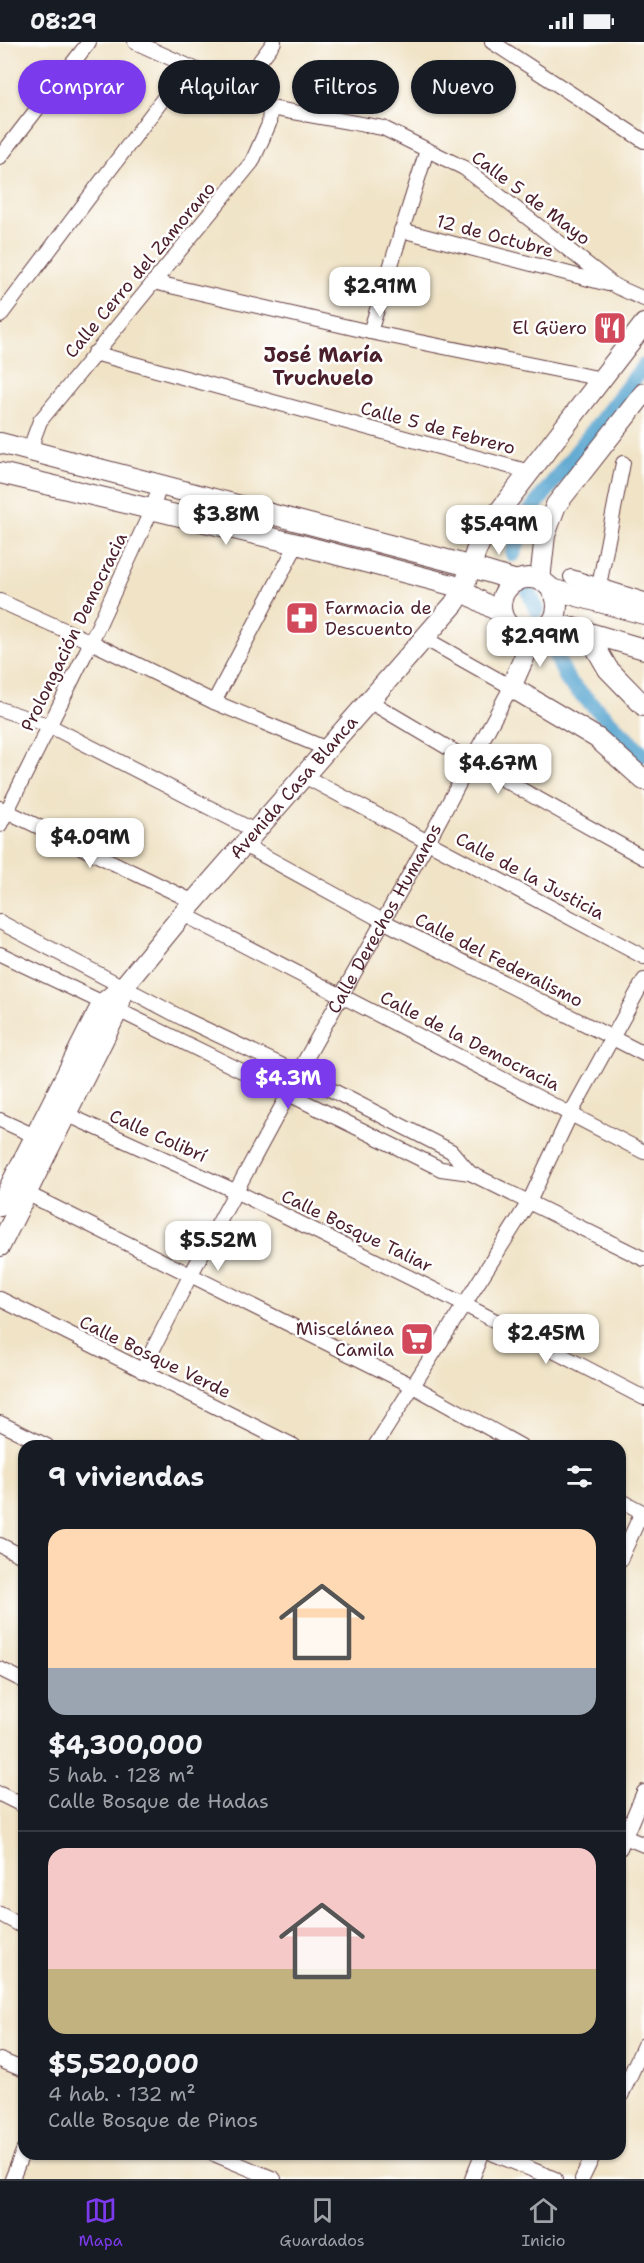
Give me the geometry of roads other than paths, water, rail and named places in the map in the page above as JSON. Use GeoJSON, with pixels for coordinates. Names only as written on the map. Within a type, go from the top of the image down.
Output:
{"type":"FeatureCollection","features":[{"type":"Feature","properties":{"kind":"main road"},"geometry":{"type":"LineString","coordinates":[[463,590],[470,566],[488,526],[644,324]]}},
{"type":"Feature","properties":{"kind":"main road"},"geometry":{"type":"LineString","coordinates":[[642,397],[555,505],[545,535],[545,585],[557,604],[552,622],[535,633],[520,632],[503,619],[500,602],[507,588],[517,581],[528,578],[545,585],[644,614]]}},
{"type":"Feature","properties":{"kind":"main road"},"geometry":{"type":"LineString","coordinates":[[0,442],[34,453],[470,566],[517,581]]}},
{"type":"Feature","properties":{"kind":"main road"},"geometry":{"type":"LineString","coordinates":[[0,473],[297,544],[452,585],[501,613]]}},
{"type":"Feature","properties":{"kind":"main road","name":"Avenida Casa Blanca"},"geometry":{"type":"LineString","coordinates":[[110,1007],[124,986],[189,908],[463,590]]}},
{"type":"Feature","properties":{"kind":"main road"},"geometry":{"type":"LineString","coordinates":[[552,622],[644,649]]}},
{"type":"Feature","properties":{"kind":"main road"},"geometry":{"type":"LineString","coordinates":[[586,631],[608,669],[644,706]]}},
{"type":"Feature","properties":{"kind":"main road","name":"Calle Derechos Humanos"},"geometry":{"type":"LineString","coordinates":[[511,687],[535,633]]}},
{"type":"Feature","properties":{"kind":"main road"},"geometry":{"type":"LineString","coordinates":[[511,687],[597,738],[644,780]]}},
{"type":"Feature","properties":{"kind":"main road"},"geometry":{"type":"LineString","coordinates":[[0,1206],[19,1189],[66,1114],[110,1007]]}},
{"type":"Feature","properties":{"kind":"main road"},"geometry":{"type":"LineString","coordinates":[[0,1246],[35,1136],[110,1007]]}},
{"type":"Feature","properties":{"kind":"street"},"geometry":{"type":"LineString","coordinates":[[0,157],[89,42]]}},
{"type":"Feature","properties":{"kind":"street","name":"Calle 5 de Mayo"},"geometry":{"type":"LineString","coordinates":[[135,42],[173,60]]}},
{"type":"Feature","properties":{"kind":"street"},"geometry":{"type":"LineString","coordinates":[[260,60],[274,42]]}},
{"type":"Feature","properties":{"kind":"street"},"geometry":{"type":"LineString","coordinates":[[492,42],[644,141]]}},
{"type":"Feature","properties":{"kind":"street"},"geometry":{"type":"LineString","coordinates":[[0,316],[158,107]]}},
{"type":"Feature","properties":{"kind":"street","name":"Calle 5 de Mayo"},"geometry":{"type":"LineString","coordinates":[[280,110],[383,128],[464,168],[615,286],[644,299]]}},
{"type":"Feature","properties":{"kind":"street","name":"Calle Cerro del Zamorano"},"geometry":{"type":"LineString","coordinates":[[34,453],[33,440],[40,421],[252,162],[269,124],[270,114]]}},
{"type":"Feature","properties":{"kind":"street"},"geometry":{"type":"LineString","coordinates":[[370,332],[427,150]]}},
{"type":"Feature","properties":{"kind":"street","name":"12 de Octubre"},"geometry":{"type":"LineString","coordinates":[[401,230],[615,286]]}},
{"type":"Feature","properties":{"kind":"street"},"geometry":{"type":"LineString","coordinates":[[153,282],[370,332],[602,379]]}},
{"type":"Feature","properties":{"kind":"street","name":"Calle 5 de Febrero"},"geometry":{"type":"LineString","coordinates":[[94,353],[530,472]]}},
{"type":"Feature","properties":{"kind":"street"},"geometry":{"type":"LineString","coordinates":[[599,586],[622,463]]}},
{"type":"Feature","properties":{"kind":"street","name":"Prolongación Democracia"},"geometry":{"type":"LineString","coordinates":[[0,825],[3,810],[50,726],[91,642],[153,509],[160,486]]}},
{"type":"Feature","properties":{"kind":"street"},"geometry":{"type":"LineString","coordinates":[[214,702],[297,544]]}},
{"type":"Feature","properties":{"kind":"street"},"geometry":{"type":"LineString","coordinates":[[571,577],[644,600]]}},
{"type":"Feature","properties":{"kind":"street"},"geometry":{"type":"LineString","coordinates":[[0,601],[214,702],[327,749]]}},
{"type":"Feature","properties":{"kind":"street"},"geometry":{"type":"LineString","coordinates":[[424,638],[511,687]]}},
{"type":"Feature","properties":{"kind":"street","name":"Calle Derechos Humanos"},"geometry":{"type":"LineString","coordinates":[[298,1073],[472,762],[511,687]]}},
{"type":"Feature","properties":{"kind":"street"},"geometry":{"type":"LineString","coordinates":[[369,701],[472,762],[644,858]]}},
{"type":"Feature","properties":{"kind":"street","name":"Calle del Federalismo"},"geometry":{"type":"LineString","coordinates":[[0,709],[50,726],[250,838],[383,921],[644,1054]]}},
{"type":"Feature","properties":{"kind":"street","name":"Calle de la Justicia"},"geometry":{"type":"LineString","coordinates":[[304,776],[644,957]]}},
{"type":"Feature","properties":{"kind":"street","name":"Calle de la Democracia"},"geometry":{"type":"LineString","coordinates":[[3,810],[189,908],[342,996],[644,1152]]}},
{"type":"Feature","properties":{"kind":"street"},"geometry":{"type":"LineString","coordinates":[[0,922],[184,1019],[298,1073],[451,1151],[470,1173]]}},
{"type":"Feature","properties":{"kind":"street"},"geometry":{"type":"LineString","coordinates":[[0,954],[441,1169],[470,1173],[644,1259]]}},
{"type":"Feature","properties":{"kind":"street"},"geometry":{"type":"LineString","coordinates":[[379,1440],[529,1202],[571,1113],[644,980]]}},
{"type":"Feature","properties":{"kind":"street"},"geometry":{"type":"LineString","coordinates":[[142,1371],[190,1276],[289,1093]]}},
{"type":"Feature","properties":{"kind":"street","name":"Calle Colibrí"},"geometry":{"type":"LineString","coordinates":[[66,1114],[235,1191]]}},
{"type":"Feature","properties":{"kind":"street"},"geometry":{"type":"LineString","coordinates":[[0,1120],[35,1136]]}},
{"type":"Feature","properties":{"kind":"street"},"geometry":{"type":"LineString","coordinates":[[19,1189],[413,1386],[510,1440]]}},
{"type":"Feature","properties":{"kind":"street","name":"Calle Bosque Taliar"},"geometry":{"type":"LineString","coordinates":[[235,1191],[463,1304],[644,1398]]}},
{"type":"Feature","properties":{"kind":"street","name":"Calle Bosque Verde"},"geometry":{"type":"LineString","coordinates":[[0,1299],[282,1440]]}},
{"type":"Feature","properties":{"kind":"street"},"geometry":{"type":"LineString","coordinates":[[0,1423],[35,1440]]}},
{"type":"Feature","properties":{"kind":"street"},"geometry":{"type":"LineString","coordinates":[[626,1503],[643,1513],[626,1548]]}},
{"type":"Feature","properties":{"kind":"street"},"geometry":{"type":"LineString","coordinates":[[0,1545],[18,1554]]}},
{"type":"Feature","properties":{"kind":"street"},"geometry":{"type":"LineString","coordinates":[[0,1669],[18,1678]]}},
{"type":"Feature","properties":{"kind":"street"},"geometry":{"type":"LineString","coordinates":[[626,1830],[644,1792]]}},
{"type":"Feature","properties":{"kind":"street"},"geometry":{"type":"LineString","coordinates":[[0,1794],[18,1803]]}},
{"type":"Feature","properties":{"kind":"street"},"geometry":{"type":"LineString","coordinates":[[626,1841],[644,1845]]}},
{"type":"Feature","properties":{"kind":"street"},"geometry":{"type":"LineString","coordinates":[[0,1914],[18,1924]]}},
{"type":"Feature","properties":{"kind":"street"},"geometry":{"type":"LineString","coordinates":[[626,2085],[644,2045]]}},
{"type":"Feature","properties":{"kind":"street"},"geometry":{"type":"LineString","coordinates":[[0,2060],[18,2068]]}},
{"type":"Feature","properties":{"kind":"street"},"geometry":{"type":"LineString","coordinates":[[12,2179],[20,2160]]}},
{"type":"Feature","properties":{"kind":"street"},"geometry":{"type":"LineString","coordinates":[[244,2160],[274,2179]]}},
{"type":"Feature","properties":{"kind":"street"},"geometry":{"type":"LineString","coordinates":[[472,2179],[480,2160]]}},
{"type":"Feature","properties":{"kind":"street"},"geometry":{"type":"LineString","coordinates":[[509,2160],[555,2179]]}},
{"type":"Feature","properties":{"kind":"street"},"geometry":{"type":"LineString","coordinates":[[582,2179],[591,2160]]}},
{"type":"Feature","properties":{"kind":"waterway"},"geometry":{"type":"LineString","coordinates":[[513,554],[529,513],[644,366]]}},
{"type":"Feature","properties":{"kind":"waterway"},"geometry":{"type":"LineString","coordinates":[[529,592],[537,610]]}},
{"type":"Feature","properties":{"kind":"waterway"},"geometry":{"type":"LineString","coordinates":[[553,649],[568,681],[644,755]]}},
{"type":"Feature","properties":{"kind":"place","name":"El Güero"},"geometry":{"type":"Point","coordinates":[610,328]}},
{"type":"Feature","properties":{"kind":"place","name":"Farmacia de Descuento"},"geometry":{"type":"Point","coordinates":[302,618]}},
{"type":"Feature","properties":{"kind":"place","name":"Miscelánea Camila"},"geometry":{"type":"Point","coordinates":[417,1339]}},
{"type":"Feature","properties":{"kind":"district","name":"José María Truchuelo"},"geometry":{"type":"Point","coordinates":[323,366]}}]}
